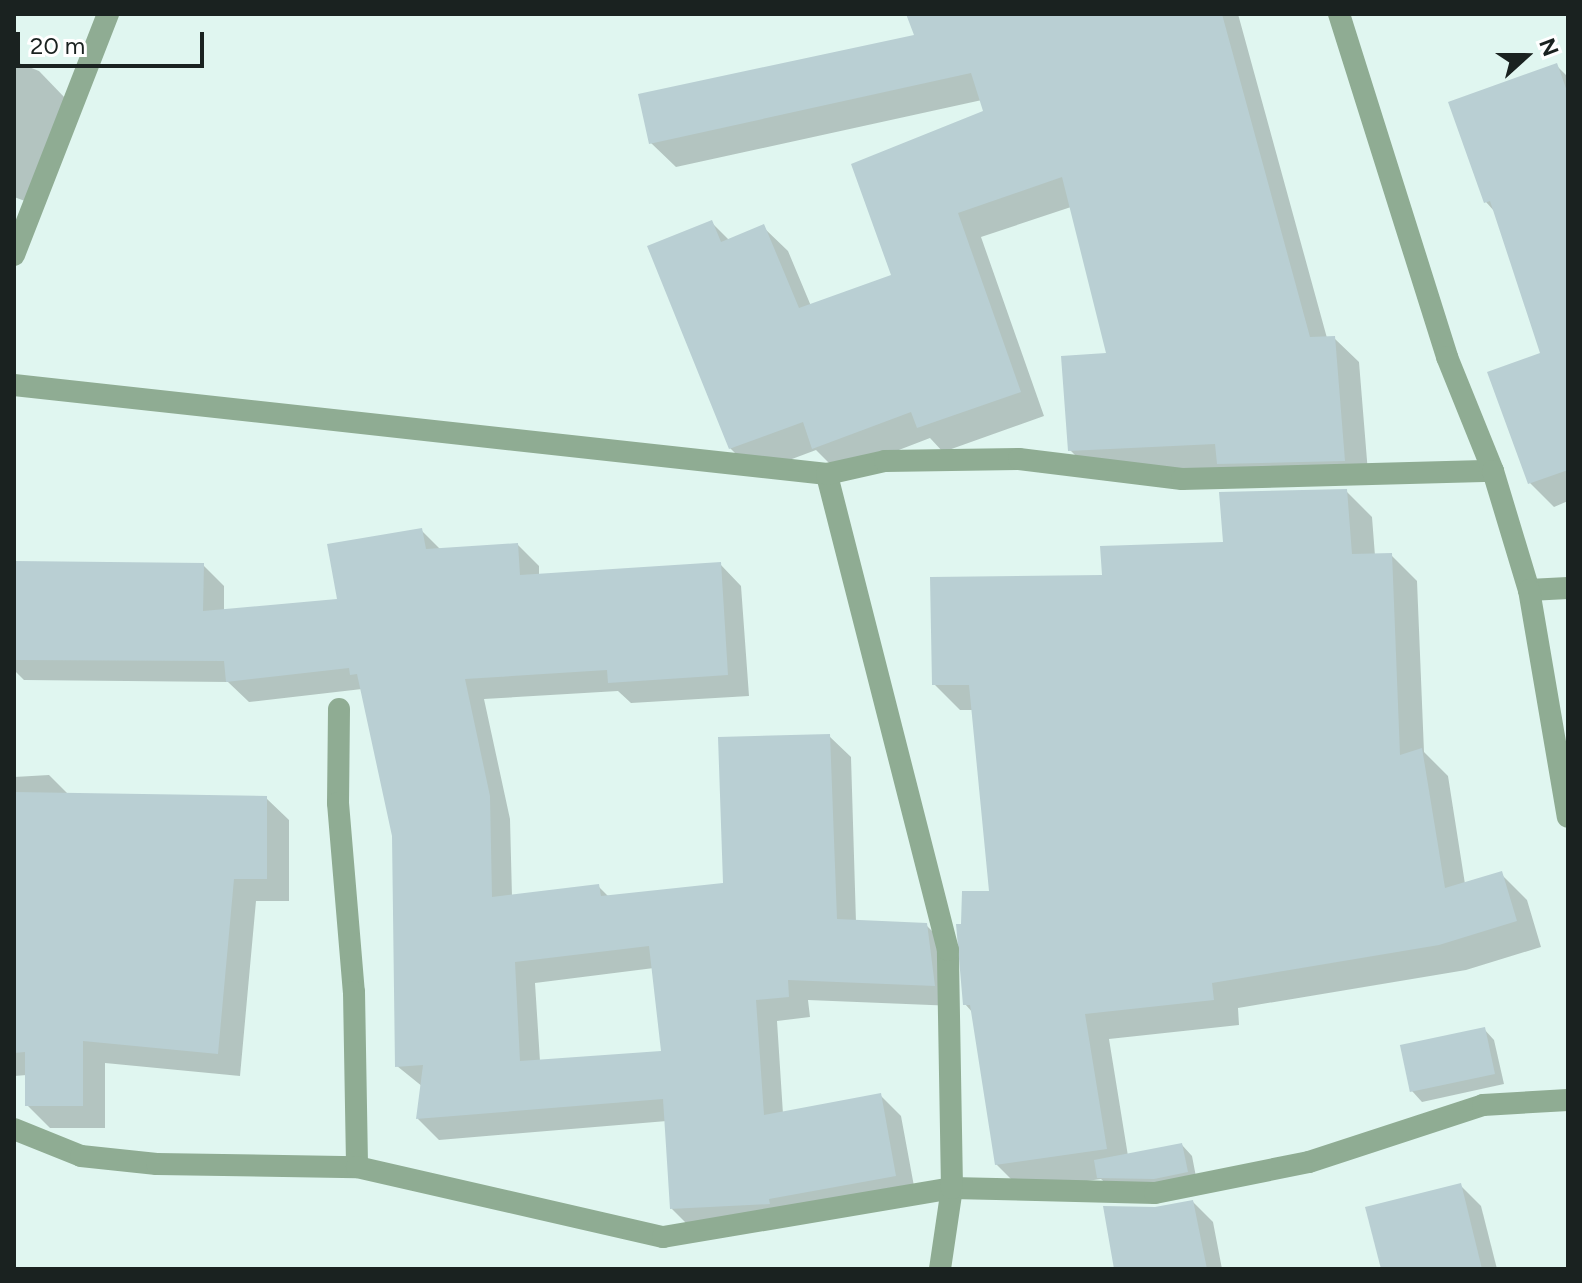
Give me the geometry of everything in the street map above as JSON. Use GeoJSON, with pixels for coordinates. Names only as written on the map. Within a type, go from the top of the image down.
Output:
{"type":"FeatureCollection","features":[{"type":"Feature","properties":{"kind":"street"},"geometry":{"type":"LineString","coordinates":[[16,242],[108,14]]}},
{"type":"Feature","properties":{"kind":"street"},"geometry":{"type":"LineString","coordinates":[[1339,14],[1447,357],[1493,471],[1529,590],[1568,817]]}},
{"type":"Feature","properties":{"kind":"street"},"geometry":{"type":"LineString","coordinates":[[14,385],[827,474],[885,461],[1019,459],[1182,479],[1493,471]]}},
{"type":"Feature","properties":{"kind":"street"},"geometry":{"type":"LineString","coordinates":[[827,474],[948,950],[952,1188],[940,1269]]}},
{"type":"Feature","properties":{"kind":"street"},"geometry":{"type":"LineString","coordinates":[[1529,590],[1568,588]]}},
{"type":"Feature","properties":{"kind":"street"},"geometry":{"type":"LineString","coordinates":[[339,709],[338,803],[354,992],[357,1167]]}},
{"type":"Feature","properties":{"kind":"street"},"geometry":{"type":"LineString","coordinates":[[14,1129],[81,1156],[157,1164],[357,1167],[663,1237],[952,1188],[1155,1193],[1309,1162],[1483,1105],[1568,1100]]}},
{"type":"Feature","properties":{"kind":"building"},"geometry":{"type":"Polygon","coordinates":[[[906,14],[1222,14],[1310,337],[1335,336],[1345,461],[1217,464],[1215,444],[1068,451],[1061,356],[1106,353],[1062,177],[958,213],[1021,392],[917,428],[911,412],[812,449],[803,422],[729,449],[647,246],[712,220],[721,242],[764,224],[799,308],[891,275],[851,164],[983,111],[971,73],[649,144],[638,94],[914,35],[906,14]]]}},
{"type":"Feature","properties":{"kind":"building"},"geometry":{"type":"Polygon","coordinates":[[[1557,63],[1568,94],[1568,470],[1528,484],[1487,372],[1540,353],[1490,201],[1484,203],[1448,102],[1557,63]]]}},
{"type":"Feature","properties":{"kind":"building"},"geometry":{"type":"Polygon","coordinates":[[[1347,489],[1352,554],[1392,553],[1400,755],[1422,748],[1445,888],[1502,871],[1517,921],[1439,945],[1212,983],[1214,1000],[1085,1014],[1107,1149],[995,1165],[970,1005],[963,1005],[956,924],[961,924],[962,891],[989,891],[969,685],[932,685],[930,577],[1102,575],[1100,546],[1223,542],[1219,492],[1347,489]]]}},
{"type":"Feature","properties":{"kind":"building"},"geometry":{"type":"Polygon","coordinates":[[[422,528],[426,549],[518,543],[520,575],[721,562],[728,675],[608,683],[607,670],[465,679],[490,796],[492,897],[599,884],[601,896],[723,883],[718,737],[830,734],[837,919],[927,923],[935,986],[788,980],[789,997],[756,1000],[764,1115],[881,1093],[896,1176],[769,1199],[770,1204],[670,1209],[663,1099],[416,1119],[423,1065],[395,1067],[392,836],[357,674],[350,675],[349,668],[226,682],[224,661],[14,660],[14,561],[204,563],[203,611],[337,599],[327,544],[422,528]],[[649,946],[515,962],[520,1061],[661,1051],[649,946]]]}},
{"type":"Feature","properties":{"kind":"building"},"geometry":{"type":"Polygon","coordinates":[[[14,792],[267,796],[267,879],[234,879],[218,1054],[83,1041],[83,1106],[25,1106],[25,1052],[14,1053],[14,792]]]}},
{"type":"Feature","properties":{"kind":"building"},"geometry":{"type":"Polygon","coordinates":[[[1485,1027],[1495,1074],[1410,1092],[1400,1045],[1485,1027]]]}},
{"type":"Feature","properties":{"kind":"building"},"geometry":{"type":"Polygon","coordinates":[[[1182,1143],[1188,1172],[1154,1179],[1097,1178],[1094,1160],[1182,1143]]]}},
{"type":"Feature","properties":{"kind":"building"},"geometry":{"type":"Polygon","coordinates":[[[1461,1183],[1482,1269],[1381,1269],[1365,1207],[1461,1183]]]}},
{"type":"Feature","properties":{"kind":"building"},"geometry":{"type":"Polygon","coordinates":[[[1193,1200],[1207,1269],[1114,1269],[1103,1206],[1155,1207],[1193,1200]]]}}]}
